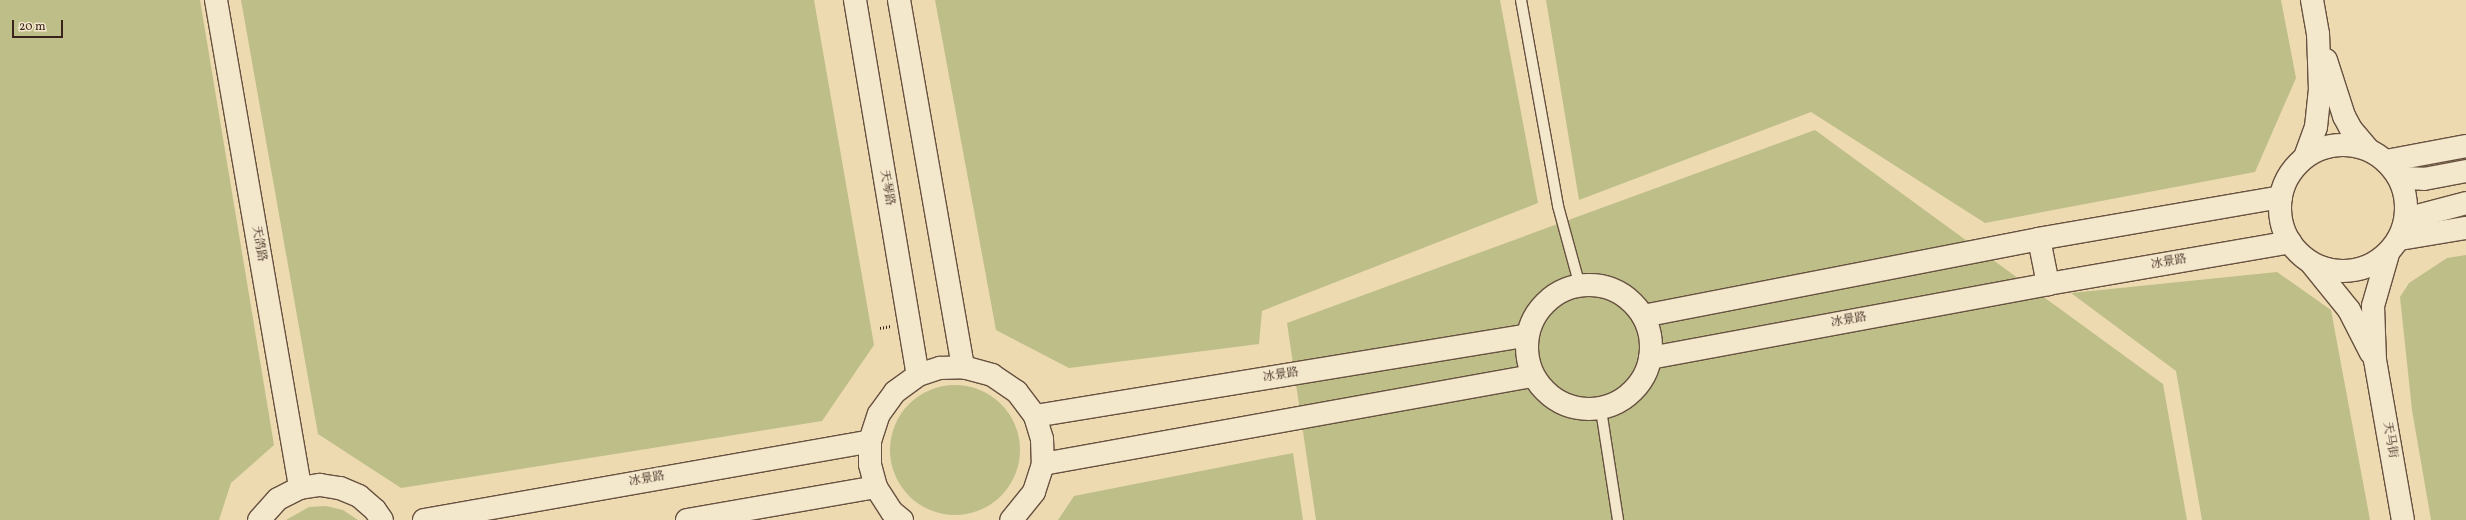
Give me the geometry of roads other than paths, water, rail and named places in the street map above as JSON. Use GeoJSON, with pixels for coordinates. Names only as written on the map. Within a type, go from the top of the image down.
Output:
{"type":"FeatureCollection","features":[{"type":"Feature","properties":{"kind":"main road","name":"天鸽路"},"geometry":{"type":"LineString","coordinates":[[216,0],[300,488]]}},
{"type":"Feature","properties":{"kind":"main road","name":"天琴路"},"geometry":{"type":"LineString","coordinates":[[855,0],[918,375]]}},
{"type":"Feature","properties":{"kind":"main road"},"geometry":{"type":"LineString","coordinates":[[899,0],[964,367]]}},
{"type":"Feature","properties":{"kind":"main road"},"geometry":{"type":"LineString","coordinates":[[2312,0],[2318,34],[2344,116],[2351,129],[2368,149],[2386,161],[2400,178],[2407,199],[2398,237],[2374,306],[2375,360]]}},
{"type":"Feature","properties":{"kind":"main road"},"geometry":{"type":"LineString","coordinates":[[2305,157],[2319,108],[2318,34]]}},
{"type":"Feature","properties":{"kind":"main road"},"geometry":{"type":"LineString","coordinates":[[2368,149],[2346,144],[2324,147],[2305,157],[2290,173],[2281,197],[2279,215],[2285,234],[2296,251],[2312,264],[2349,310],[2375,360]]}},
{"type":"Feature","properties":{"kind":"main road"},"geometry":{"type":"LineString","coordinates":[[2386,161],[2466,146]]}},
{"type":"Feature","properties":{"kind":"main road"},"geometry":{"type":"LineString","coordinates":[[2400,178],[2424,178],[2466,171]]}},
{"type":"Feature","properties":{"kind":"main road"},"geometry":{"type":"LineString","coordinates":[[1643,316],[2040,239],[2281,197]]}},
{"type":"Feature","properties":{"kind":"main road"},"geometry":{"type":"LineString","coordinates":[[2312,264],[2331,271],[2351,272],[2371,266],[2398,237],[2466,203]]}},
{"type":"Feature","properties":{"kind":"main road"},"geometry":{"type":"LineString","coordinates":[[2398,237],[2466,228]]}},
{"type":"Feature","properties":{"kind":"main road"},"geometry":{"type":"LineString","coordinates":[[2040,239],[2048,284]]}},
{"type":"Feature","properties":{"kind":"main road","name":"冰景路"},"geometry":{"type":"LineString","coordinates":[[1650,358],[2048,284],[2290,242]]}},
{"type":"Feature","properties":{"kind":"main road"},"geometry":{"type":"LineString","coordinates":[[1579,283],[1604,286],[1623,294],[1638,308],[1643,316],[1649,333],[1649,367],[1639,386],[1623,400],[1601,410],[1583,410],[1563,404],[1546,392],[1533,376],[1527,356],[1527,335],[1534,316],[1547,300],[1579,283]]}},
{"type":"Feature","properties":{"kind":"main road","name":"冰景路"},"geometry":{"type":"LineString","coordinates":[[1035,416],[1527,335]]}},
{"type":"Feature","properties":{"kind":"main road","name":"天马街"},"geometry":{"type":"LineString","coordinates":[[2375,360],[2403,520]]}},
{"type":"Feature","properties":{"kind":"main road"},"geometry":{"type":"LineString","coordinates":[[902,520],[892,512],[876,487],[870,464],[870,440],[879,414],[895,392],[918,375],[940,368],[964,367],[992,374],[1017,392],[1035,416],[1042,439],[1043,464],[1034,492],[1011,520]]}},
{"type":"Feature","properties":{"kind":"main road"},"geometry":{"type":"LineString","coordinates":[[1043,464],[1533,376]]}},
{"type":"Feature","properties":{"kind":"main road","name":"冰景路"},"geometry":{"type":"LineString","coordinates":[[424,520],[870,440]]}},
{"type":"Feature","properties":{"kind":"main road"},"geometry":{"type":"LineString","coordinates":[[259,520],[278,499],[300,488],[320,485],[340,488],[359,496],[375,510],[382,520]]}},
{"type":"Feature","properties":{"kind":"main road"},"geometry":{"type":"LineString","coordinates":[[687,520],[876,487]]}},
{"type":"Feature","properties":{"kind":"lane"},"geometry":{"type":"LineString","coordinates":[[1521,0],[1558,206],[1579,283]]}},
{"type":"Feature","properties":{"kind":"lane"},"geometry":{"type":"LineString","coordinates":[[1601,410],[1618,520]]}}]}
